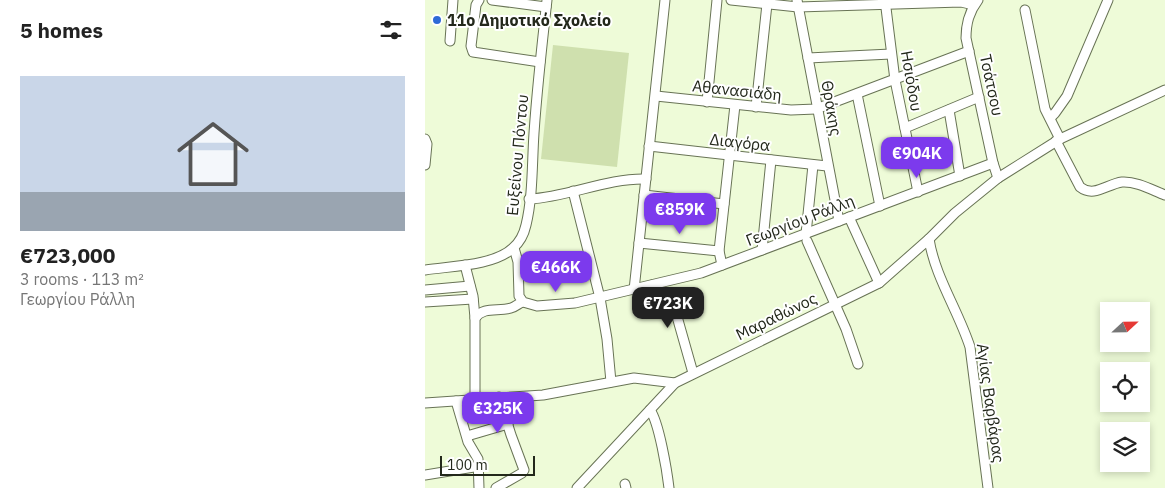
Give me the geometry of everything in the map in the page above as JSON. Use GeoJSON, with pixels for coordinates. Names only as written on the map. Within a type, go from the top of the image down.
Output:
{"type":"FeatureCollection","features":[{"type":"Feature","properties":{"kind":"street"},"geometry":{"type":"LineString","coordinates":[[449,41],[453,0]]}},
{"type":"Feature","properties":{"kind":"street"},"geometry":{"type":"LineString","coordinates":[[479,0],[476,4],[471,48],[475,53],[540,62]]}},
{"type":"Feature","properties":{"kind":"street"},"geometry":{"type":"LineString","coordinates":[[492,0],[547,4]]}},
{"type":"Feature","properties":{"kind":"street"},"geometry":{"type":"LineString","coordinates":[[634,290],[665,0]]}},
{"type":"Feature","properties":{"kind":"street"},"geometry":{"type":"LineString","coordinates":[[707,102],[717,0]]}},
{"type":"Feature","properties":{"kind":"street"},"geometry":{"type":"LineString","coordinates":[[731,0],[767,4],[976,2]]}},
{"type":"Feature","properties":{"kind":"street"},"geometry":{"type":"LineString","coordinates":[[1049,118],[1067,96],[1109,0]]}},
{"type":"Feature","properties":{"kind":"street","name":"Ησιόδου"},"geometry":{"type":"LineString","coordinates":[[885,2],[895,80],[918,192]]}},
{"type":"Feature","properties":{"kind":"street","name":"Τσάτσου"},"geometry":{"type":"LineString","coordinates":[[976,2],[966,26],[966,38],[993,163],[998,178]]}},
{"type":"Feature","properties":{"kind":"street","name":"Θράκης"},"geometry":{"type":"LineString","coordinates":[[798,3],[816,109],[839,221]]}},
{"type":"Feature","properties":{"kind":"street","name":"Ευξείνου Πόντου"},"geometry":{"type":"LineString","coordinates":[[514,248],[525,230],[547,4]]}},
{"type":"Feature","properties":{"kind":"street"},"geometry":{"type":"LineString","coordinates":[[756,107],[767,4]]}},
{"type":"Feature","properties":{"kind":"street"},"geometry":{"type":"LineString","coordinates":[[1025,10],[1045,108],[1080,187],[1085,190],[1094,191],[1125,182],[1165,195]]}},
{"type":"Feature","properties":{"kind":"street","name":"Αθανασιάδη"},"geometry":{"type":"LineString","coordinates":[[656,96],[791,110],[816,109],[969,51]]}},
{"type":"Feature","properties":{"kind":"street"},"geometry":{"type":"LineString","coordinates":[[807,58],[891,54]]}},
{"type":"Feature","properties":{"kind":"street","name":"Μαραθώνος"},"geometry":{"type":"LineString","coordinates":[[577,488],[675,383],[879,283],[929,239],[955,213],[998,178],[1058,140],[1165,90]]}},
{"type":"Feature","properties":{"kind":"street"},"geometry":{"type":"LineString","coordinates":[[857,94],[880,206]]}},
{"type":"Feature","properties":{"kind":"street"},"geometry":{"type":"LineString","coordinates":[[905,128],[979,98]]}},
{"type":"Feature","properties":{"kind":"street"},"geometry":{"type":"LineString","coordinates":[[722,265],[719,251],[735,105]]}},
{"type":"Feature","properties":{"kind":"street"},"geometry":{"type":"LineString","coordinates":[[949,110],[961,176]]}},
{"type":"Feature","properties":{"kind":"street"},"geometry":{"type":"LineString","coordinates":[[425,164],[426,139]]}},
{"type":"Feature","properties":{"kind":"street","name":"Διαγόρα"},"geometry":{"type":"LineString","coordinates":[[649,146],[827,166]]}},
{"type":"Feature","properties":{"kind":"street"},"geometry":{"type":"LineString","coordinates":[[762,250],[771,160]]}},
{"type":"Feature","properties":{"kind":"street","name":"Γεωργίου Ράλλη"},"geometry":{"type":"LineString","coordinates":[[522,302],[531,306],[547,306],[600,298],[701,272],[762,250],[807,237],[849,217],[993,163]]}},
{"type":"Feature","properties":{"kind":"street"},"geometry":{"type":"LineString","coordinates":[[813,164],[807,237],[847,329],[858,364]]}},
{"type":"Feature","properties":{"kind":"street"},"geometry":{"type":"LineString","coordinates":[[529,199],[547,198],[626,179],[645,179]]}},
{"type":"Feature","properties":{"kind":"street"},"geometry":{"type":"LineString","coordinates":[[573,192],[600,298],[607,339],[611,382]]}},
{"type":"Feature","properties":{"kind":"street"},"geometry":{"type":"LineString","coordinates":[[644,195],[724,204]]}},
{"type":"Feature","properties":{"kind":"street"},"geometry":{"type":"LineString","coordinates":[[849,217],[879,283]]}},
{"type":"Feature","properties":{"kind":"street","name":"Αγίας Βαρβάρας"},"geometry":{"type":"LineString","coordinates":[[929,239],[935,264],[965,332],[969,347],[988,488]]}},
{"type":"Feature","properties":{"kind":"street"},"geometry":{"type":"LineString","coordinates":[[639,243],[719,251]]}},
{"type":"Feature","properties":{"kind":"street"},"geometry":{"type":"LineString","coordinates":[[425,270],[496,257],[514,248],[518,262],[519,296],[522,302],[509,309],[487,310],[478,314],[475,318]]}},
{"type":"Feature","properties":{"kind":"street"},"geometry":{"type":"LineString","coordinates":[[465,264],[473,297],[475,318],[475,400]]}},
{"type":"Feature","properties":{"kind":"street"},"geometry":{"type":"LineString","coordinates":[[652,285],[658,295],[674,306],[693,373]]}},
{"type":"Feature","properties":{"kind":"street"},"geometry":{"type":"LineString","coordinates":[[425,290],[470,286]]}},
{"type":"Feature","properties":{"kind":"street"},"geometry":{"type":"LineString","coordinates":[[425,302],[473,297],[487,310]]}},
{"type":"Feature","properties":{"kind":"street"},"geometry":{"type":"LineString","coordinates":[[425,403],[543,395],[634,378],[675,383]]}},
{"type":"Feature","properties":{"kind":"street"},"geometry":{"type":"LineString","coordinates":[[496,488],[524,470],[499,397]]}},
{"type":"Feature","properties":{"kind":"street"},"geometry":{"type":"LineString","coordinates":[[456,401],[469,443],[478,457],[480,466],[479,488]]}},
{"type":"Feature","properties":{"kind":"street"},"geometry":{"type":"LineString","coordinates":[[649,410],[653,415],[656,426],[669,488]]}},
{"type":"Feature","properties":{"kind":"street"},"geometry":{"type":"LineString","coordinates":[[467,436],[508,424]]}},
{"type":"Feature","properties":{"kind":"street"},"geometry":{"type":"LineString","coordinates":[[425,475],[480,466]]}},
{"type":"Feature","properties":{"kind":"green space"},"geometry":{"type":"Polygon","coordinates":[[[553,45],[629,53],[617,167],[541,159],[553,45]]]}},
{"type":"Feature","properties":{"kind":"place","name":"11ο Δημοτικό Σχολείο"},"geometry":{"type":"Point","coordinates":[437,20]}}]}
